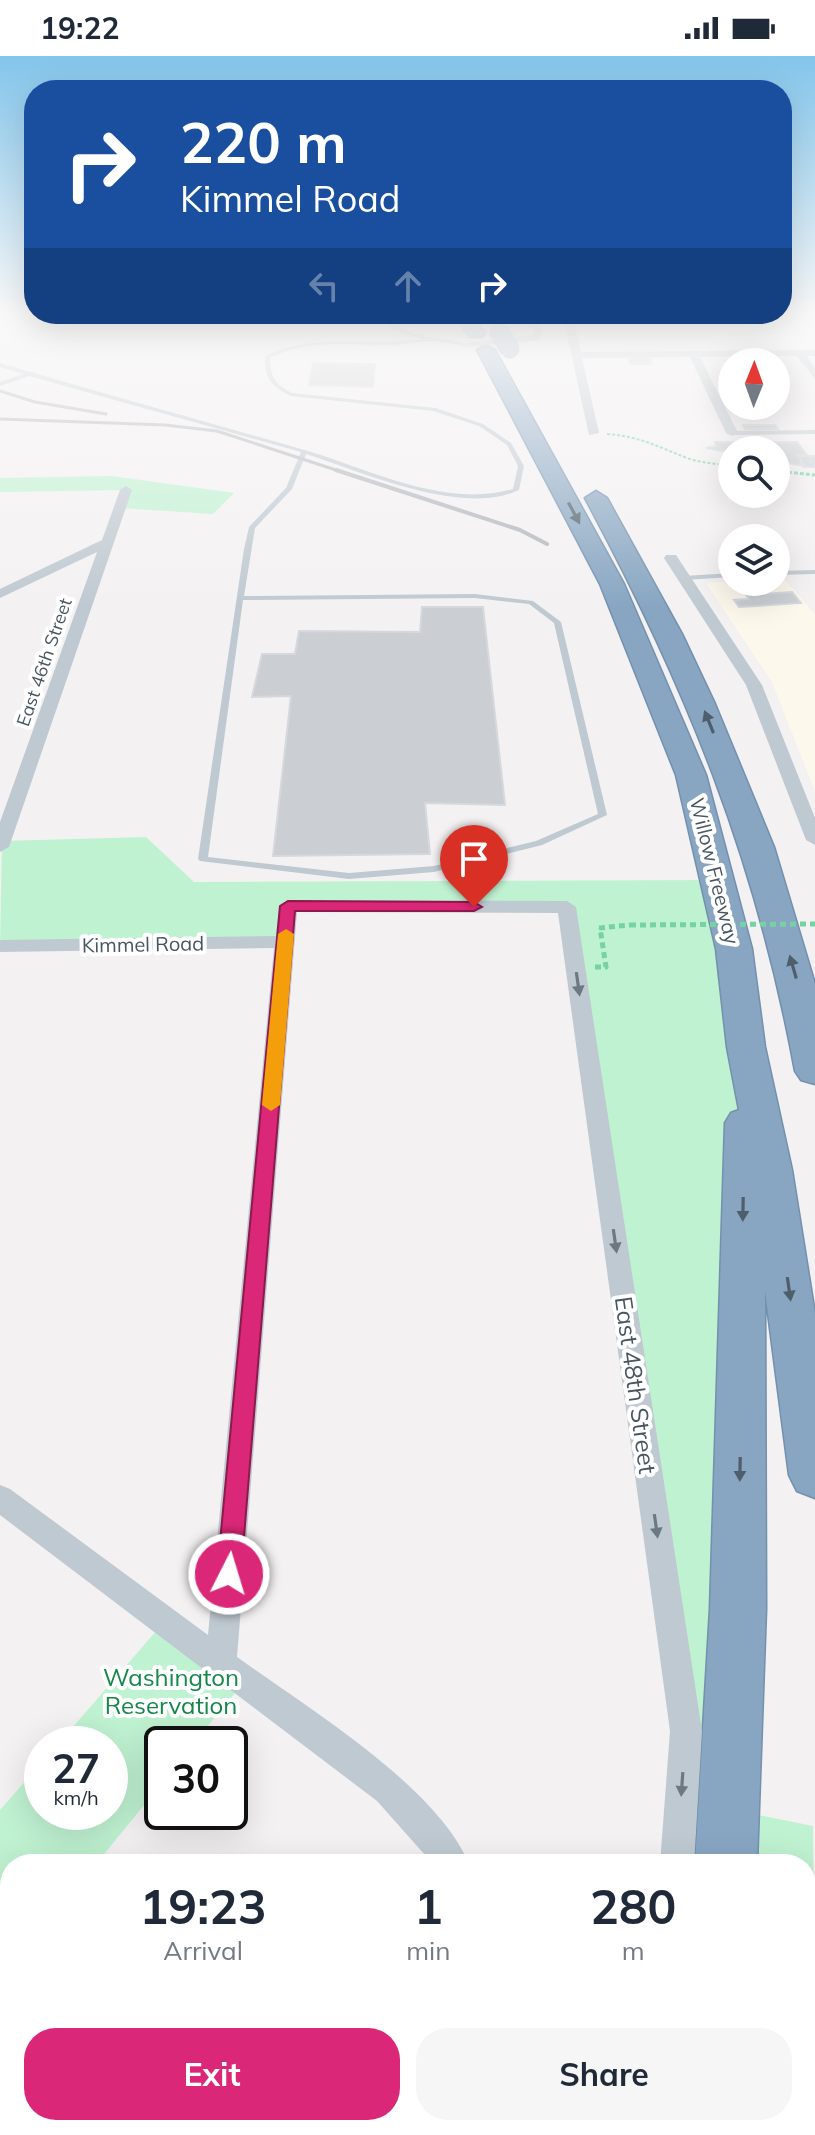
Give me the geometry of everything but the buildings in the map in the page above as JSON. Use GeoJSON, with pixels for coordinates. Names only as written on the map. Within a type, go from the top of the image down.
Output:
{"type":"FeatureCollection","features":[{"type":"Feature","properties":{"kind":"highway","name":"Willow Freeway"},"geometry":{"type":"LineString","coordinates":[[535,413],[557,439],[640,575],[705,711],[754,834],[803,1000],[815,1071]]}},
{"type":"Feature","properties":{"kind":"highway","name":"Willow Freeway"},"geometry":{"type":"LineString","coordinates":[[557,439],[612,584],[691,775],[734,949],[746,1047],[771,1170],[815,1475]]}},
{"type":"Feature","properties":{"kind":"highway"},"geometry":{"type":"LineString","coordinates":[[726,1854],[738,1609],[746,1047]]}},
{"type":"Feature","properties":{"kind":"street"},"geometry":{"type":"LineString","coordinates":[[557,439],[563,413]]}},
{"type":"Feature","properties":{"kind":"street"},"geometry":{"type":"LineString","coordinates":[[722,413],[732,433]]}},
{"type":"Feature","properties":{"kind":"street","name":"East 46th Street"},"geometry":{"type":"LineString","coordinates":[[0,847],[126,490]]}},
{"type":"Feature","properties":{"kind":"street"},"geometry":{"type":"LineString","coordinates":[[0,594],[108,542]]}},
{"type":"Feature","properties":{"kind":"street"},"geometry":{"type":"LineString","coordinates":[[671,558],[754,685],[815,840]]}},
{"type":"Feature","properties":{"kind":"street","name":"East 48th Street"},"geometry":{"type":"LineString","coordinates":[[285,942],[288,906],[567,907],[686,1731],[678,1854]]}},
{"type":"Feature","properties":{"kind":"street"},"geometry":{"type":"LineString","coordinates":[[221,1665],[285,942]]}},
{"type":"Feature","properties":{"kind":"street","name":"Kimmel Road"},"geometry":{"type":"LineString","coordinates":[[0,946],[285,942]]}},
{"type":"Feature","properties":{"kind":"street"},"geometry":{"type":"LineString","coordinates":[[0,1498],[389,1789],[441,1844],[446,1854]]}},
{"type":"Feature","properties":{"kind":"lane"},"geometry":{"type":"LineString","coordinates":[[168,413],[458,496],[485,499],[516,490],[521,466],[509,444],[481,425],[446,413]]}},
{"type":"Feature","properties":{"kind":"lane"},"geometry":{"type":"LineString","coordinates":[[732,433],[815,432]]}},
{"type":"Feature","properties":{"kind":"lane"},"geometry":{"type":"LineString","coordinates":[[240,598],[475,596],[531,602],[557,622],[603,815],[539,843],[434,869],[349,876],[203,859],[240,598],[252,527],[289,489],[304,451]]}},
{"type":"Feature","properties":{"kind":"lane"},"geometry":{"type":"LineString","coordinates":[[790,573],[815,572]]}},
{"type":"Feature","properties":{"kind":"lane"},"geometry":{"type":"LineString","coordinates":[[684,578],[718,576]]}},
{"type":"Feature","properties":{"kind":"path"},"geometry":{"type":"LineString","coordinates":[[606,434],[632,436],[662,445],[689,459],[718,465]]}},
{"type":"Feature","properties":{"kind":"path"},"geometry":{"type":"LineString","coordinates":[[790,472],[815,475]]}},
{"type":"Feature","properties":{"kind":"path"},"geometry":{"type":"LineString","coordinates":[[593,967],[606,967],[600,928],[630,925],[815,924]]}},
{"type":"Feature","properties":{"kind":"shaded area"},"geometry":{"type":"Polygon","coordinates":[[[706,583],[718,583],[718,596],[790,596],[790,586],[815,614],[815,791],[772,682],[706,583]]]}},
{"type":"Feature","properties":{"kind":"green space"},"geometry":{"type":"Polygon","coordinates":[[[112,476],[234,493],[213,514],[120,508],[126,490],[0,492],[0,478],[112,476]]]}},
{"type":"Feature","properties":{"kind":"green space"},"geometry":{"type":"Polygon","coordinates":[[[146,837],[194,882],[717,880],[746,1047],[733,1740],[686,1731],[567,907],[288,906],[285,942],[0,946],[2,841],[146,837]]]}},
{"type":"Feature","properties":{"kind":"green space","name":"Washington Reservation"},"geometry":{"type":"Polygon","coordinates":[[[164,1622],[244,1682],[208,1726],[144,1726],[144,1805],[128,1825],[128,1726],[74,1726],[164,1622]]]}},
{"type":"Feature","properties":{"kind":"green space","name":"Washington Reservation"},"geometry":{"type":"Polygon","coordinates":[[[24,1783],[24,1830],[124,1830],[104,1854],[0,1854],[0,1810],[24,1783]]]}},
{"type":"Feature","properties":{"kind":"green space"},"geometry":{"type":"Polygon","coordinates":[[[753,1814],[813,1826],[813,1854],[752,1854],[753,1814]]]}},
{"type":"Feature","properties":{"kind":"railway"},"geometry":{"type":"LineString","coordinates":[[100,413],[106,414]]}},
{"type":"Feature","properties":{"kind":"railway"},"geometry":{"type":"LineString","coordinates":[[0,419],[165,425],[217,431],[342,472]]}},
{"type":"Feature","properties":{"kind":"railway"},"geometry":{"type":"LineString","coordinates":[[336,470],[520,530],[547,544]]}},
{"type":"Feature","properties":{"kind":"slow traffic"},"geometry":{"type":"LineString","coordinates":[[271,1105],[286,934]]}},
{"type":"Feature","properties":{"kind":"route"},"geometry":{"type":"LineString","coordinates":[[229,1574],[288,906],[474,907]]}}]}
